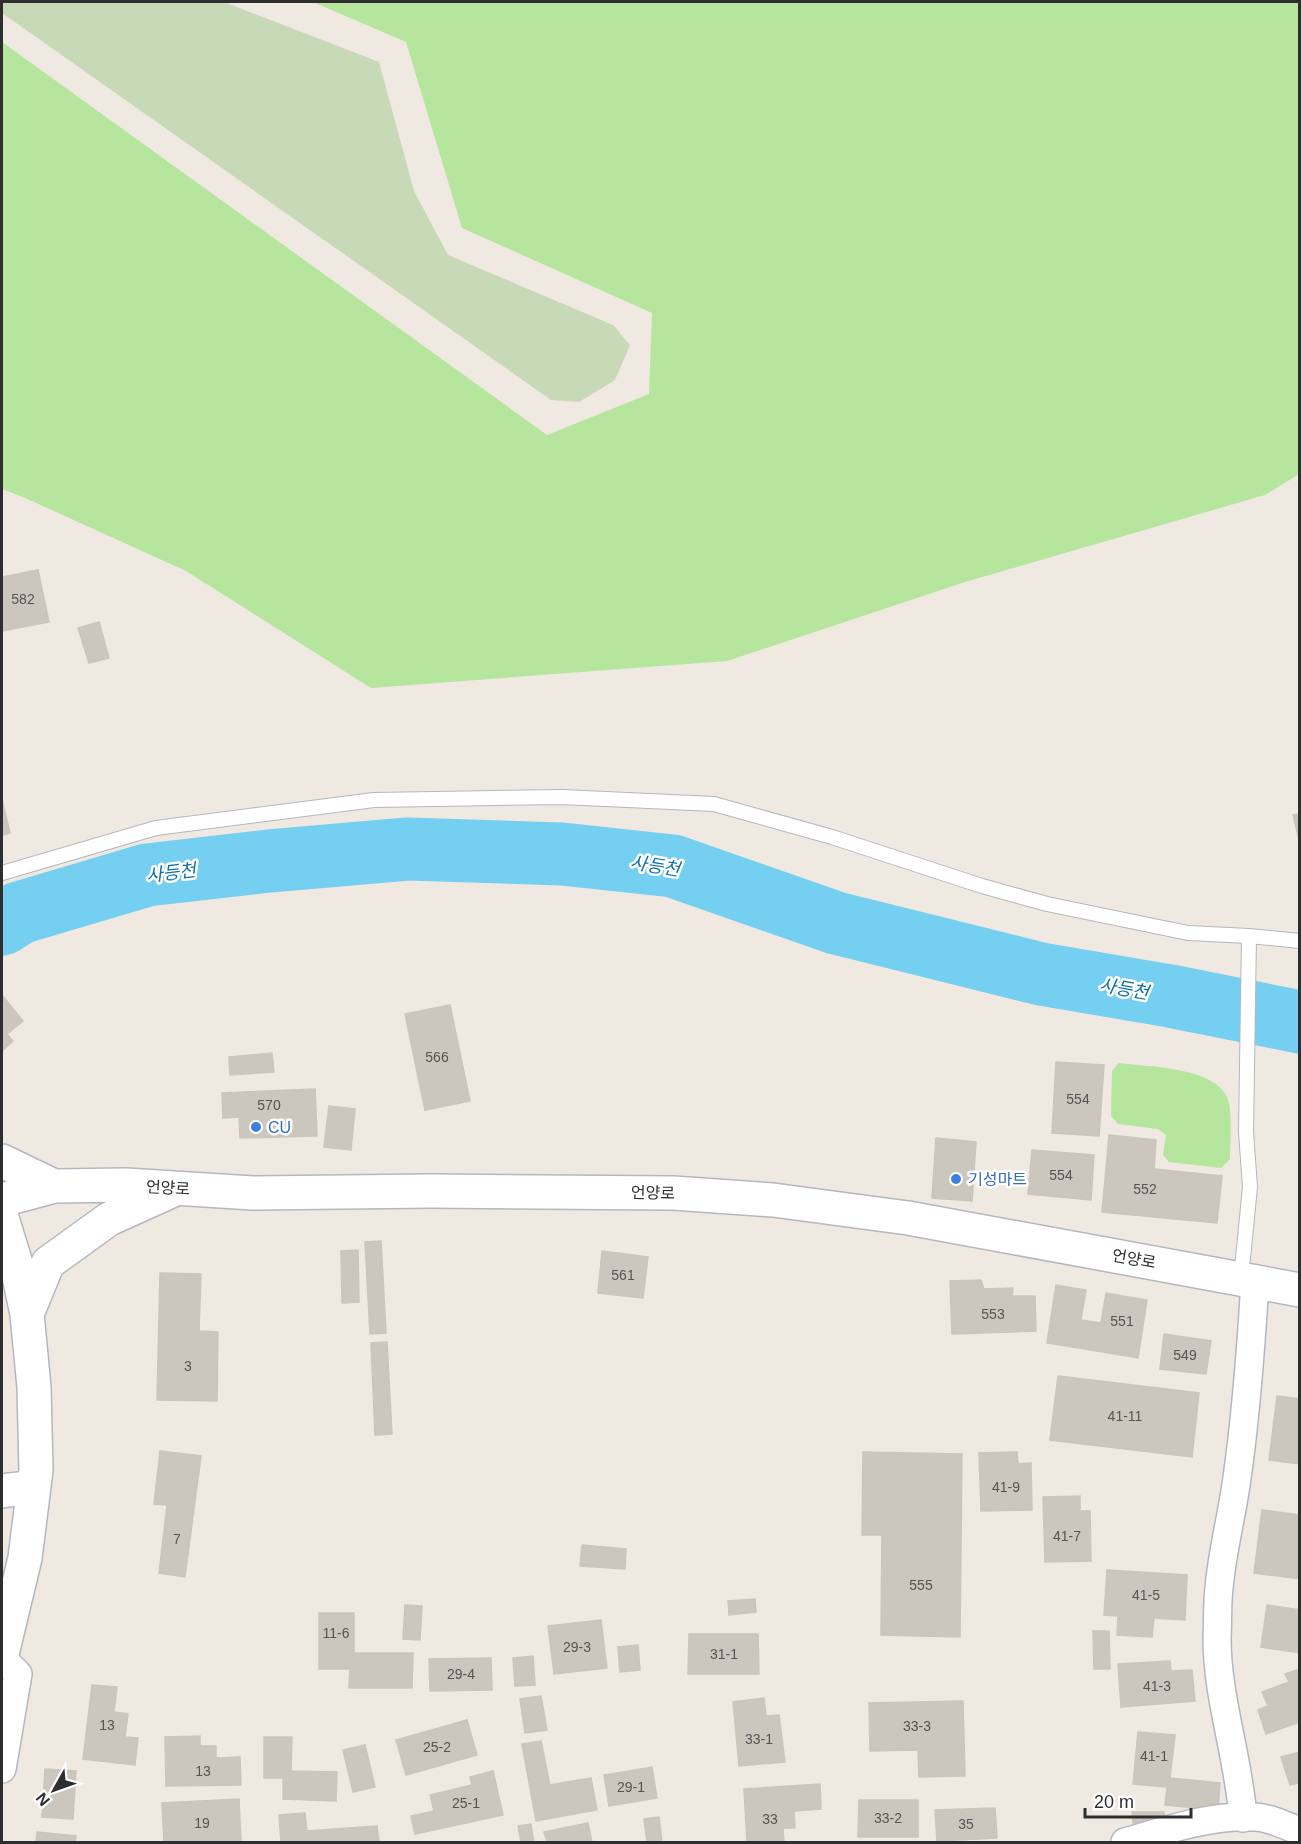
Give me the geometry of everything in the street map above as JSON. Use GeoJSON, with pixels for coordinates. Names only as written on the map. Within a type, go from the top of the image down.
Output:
{"type":"FeatureCollection","features":[{"type":"Feature","properties":{"kind":"street"},"geometry":{"type":"LineString","coordinates":[[2,1161],[54,1186]]}},
{"type":"Feature","properties":{"kind":"street","name":"언양로"},"geometry":{"type":"LineString","coordinates":[[2,1200],[54,1186],[126,1185],[253,1192],[673,1193],[773,1200],[916,1220],[1299,1290]]}},
{"type":"Feature","properties":{"kind":"street"},"geometry":{"type":"LineString","coordinates":[[27,1314],[48,1263],[109,1219],[178,1188]]}},
{"type":"Feature","properties":{"kind":"street"},"geometry":{"type":"LineString","coordinates":[[2,1218],[17,1267],[27,1314],[34,1387],[36,1470],[26,1558],[2,1656],[18,1674],[2,1769]]}},
{"type":"Feature","properties":{"kind":"street"},"geometry":{"type":"LineString","coordinates":[[1243,1818],[1242,1797],[1222,1693],[1217,1641],[1219,1587],[1236,1486],[1251,1350],[1248,1280]]}},
{"type":"Feature","properties":{"kind":"street"},"geometry":{"type":"LineString","coordinates":[[2,1491],[34,1487]]}},
{"type":"Feature","properties":{"kind":"street"},"geometry":{"type":"LineString","coordinates":[[1125,1842],[1184,1834],[1200,1821],[1257,1817],[1299,1831]]}},
{"type":"Feature","properties":{"kind":"lane"},"geometry":{"type":"LineString","coordinates":[[2,873],[156,828],[374,800],[562,797],[703,803],[714,804],[832,837],[982,886],[1047,904],[1188,933],[1299,941]]}},
{"type":"Feature","properties":{"kind":"lane"},"geometry":{"type":"LineString","coordinates":[[1248,1280],[1250,1187],[1246,1132],[1249,936]]}},
{"type":"Feature","properties":{"kind":"green space"},"geometry":{"type":"Polygon","coordinates":[[[2,2],[224,2],[379,62],[414,191],[448,255],[613,325],[630,345],[615,380],[579,402],[551,400],[2,13],[2,2]]]}},
{"type":"Feature","properties":{"kind":"green space"},"geometry":{"type":"Polygon","coordinates":[[[313,2],[1299,2],[1299,474],[1265,495],[965,582],[727,661],[371,688],[186,571],[2,489],[2,42],[547,435],[649,394],[652,313],[462,228],[406,42],[313,2]]]}},
{"type":"Feature","properties":{"kind":"green space"},"geometry":{"type":"Polygon","coordinates":[[[1119,1063],[1183,1071],[1213,1082],[1223,1091],[1229,1103],[1230,1159],[1221,1168],[1169,1162],[1163,1155],[1166,1135],[1158,1129],[1118,1124],[1111,1116],[1112,1071],[1119,1063]]]}},
{"type":"Feature","properties":{"kind":"building"},"geometry":{"type":"Polygon","coordinates":[[[38,570],[49,622],[2,631],[2,577],[38,570]]]}},
{"type":"Feature","properties":{"kind":"building"},"geometry":{"type":"Polygon","coordinates":[[[99,622],[109,658],[89,663],[78,628],[99,622]]]}},
{"type":"Feature","properties":{"kind":"building"},"geometry":{"type":"Polygon","coordinates":[[[2,800],[10,833],[2,835],[2,800]]]}},
{"type":"Feature","properties":{"kind":"building"},"geometry":{"type":"Polygon","coordinates":[[[1300,814],[1300,844],[1293,815],[1300,814]]]}},
{"type":"Feature","properties":{"kind":"building"},"geometry":{"type":"Polygon","coordinates":[[[2,995],[23,1021],[7,1034],[13,1041],[2,1051],[2,995]]]}},
{"type":"Feature","properties":{"kind":"building"},"geometry":{"type":"Polygon","coordinates":[[[450,1005],[470,1101],[425,1110],[405,1014],[450,1005]]]}},
{"type":"Feature","properties":{"kind":"building"},"geometry":{"type":"Polygon","coordinates":[[[272,1053],[274,1072],[230,1075],[229,1057],[272,1053]]]}},
{"type":"Feature","properties":{"kind":"building"},"geometry":{"type":"Polygon","coordinates":[[[1056,1062],[1104,1065],[1099,1136],[1052,1133],[1056,1062]]]}},
{"type":"Feature","properties":{"kind":"building"},"geometry":{"type":"Polygon","coordinates":[[[315,1089],[317,1136],[240,1138],[239,1117],[223,1118],[222,1093],[315,1089]]]}},
{"type":"Feature","properties":{"kind":"building"},"geometry":{"type":"Polygon","coordinates":[[[329,1106],[355,1109],[351,1150],[324,1147],[329,1106]]]}},
{"type":"Feature","properties":{"kind":"building"},"geometry":{"type":"Polygon","coordinates":[[[1109,1135],[1156,1140],[1154,1169],[1222,1176],[1217,1223],[1102,1212],[1109,1135]]]}},
{"type":"Feature","properties":{"kind":"building"},"geometry":{"type":"Polygon","coordinates":[[[936,1138],[976,1142],[972,1201],[932,1198],[936,1138]]]}},
{"type":"Feature","properties":{"kind":"building"},"geometry":{"type":"Polygon","coordinates":[[[1032,1150],[1094,1155],[1091,1200],[1028,1194],[1032,1150]]]}},
{"type":"Feature","properties":{"kind":"building"},"geometry":{"type":"Polygon","coordinates":[[[381,1241],[386,1333],[370,1334],[365,1242],[381,1241]]]}},
{"type":"Feature","properties":{"kind":"building"},"geometry":{"type":"Polygon","coordinates":[[[358,1250],[359,1302],[342,1303],[341,1251],[358,1250]]]}},
{"type":"Feature","properties":{"kind":"building"},"geometry":{"type":"Polygon","coordinates":[[[602,1251],[648,1257],[643,1298],[598,1293],[602,1251]]]}},
{"type":"Feature","properties":{"kind":"building"},"geometry":{"type":"Polygon","coordinates":[[[160,1273],[201,1274],[199,1331],[218,1332],[217,1401],[157,1400],[160,1273]]]}},
{"type":"Feature","properties":{"kind":"building"},"geometry":{"type":"Polygon","coordinates":[[[981,1280],[984,1289],[1013,1288],[1012,1296],[1035,1296],[1036,1331],[952,1334],[950,1281],[981,1280]]]}},
{"type":"Feature","properties":{"kind":"building"},"geometry":{"type":"Polygon","coordinates":[[[1056,1285],[1086,1290],[1081,1320],[1101,1323],[1106,1293],[1147,1300],[1138,1358],[1047,1343],[1056,1285]]]}},
{"type":"Feature","properties":{"kind":"building"},"geometry":{"type":"Polygon","coordinates":[[[1164,1334],[1211,1341],[1206,1374],[1160,1369],[1164,1334]]]}},
{"type":"Feature","properties":{"kind":"building"},"geometry":{"type":"Polygon","coordinates":[[[387,1342],[392,1434],[375,1435],[371,1343],[387,1342]]]}},
{"type":"Feature","properties":{"kind":"building"},"geometry":{"type":"Polygon","coordinates":[[[1058,1376],[1199,1393],[1192,1457],[1050,1440],[1058,1376]]]}},
{"type":"Feature","properties":{"kind":"building"},"geometry":{"type":"Polygon","coordinates":[[[1277,1396],[1300,1399],[1300,1464],[1269,1460],[1277,1396]]]}},
{"type":"Feature","properties":{"kind":"building"},"geometry":{"type":"Polygon","coordinates":[[[160,1451],[201,1456],[185,1577],[159,1573],[167,1505],[154,1504],[160,1451]]]}},
{"type":"Feature","properties":{"kind":"building"},"geometry":{"type":"Polygon","coordinates":[[[863,1452],[962,1454],[960,1637],[881,1635],[882,1535],[862,1535],[863,1452]]]}},
{"type":"Feature","properties":{"kind":"building"},"geometry":{"type":"Polygon","coordinates":[[[1017,1452],[1018,1464],[1031,1463],[1032,1510],[981,1511],[979,1453],[1017,1452]]]}},
{"type":"Feature","properties":{"kind":"building"},"geometry":{"type":"Polygon","coordinates":[[[1080,1496],[1080,1511],[1090,1511],[1091,1561],[1045,1562],[1043,1497],[1080,1496]]]}},
{"type":"Feature","properties":{"kind":"building"},"geometry":{"type":"Polygon","coordinates":[[[1262,1510],[1300,1515],[1300,1579],[1254,1573],[1262,1510]]]}},
{"type":"Feature","properties":{"kind":"building"},"geometry":{"type":"Polygon","coordinates":[[[582,1545],[626,1549],[625,1569],[580,1566],[582,1545]]]}},
{"type":"Feature","properties":{"kind":"building"},"geometry":{"type":"Polygon","coordinates":[[[1107,1570],[1187,1575],[1185,1620],[1154,1618],[1152,1637],[1117,1635],[1118,1616],[1104,1615],[1107,1570]]]}},
{"type":"Feature","properties":{"kind":"building"},"geometry":{"type":"Polygon","coordinates":[[[755,1599],[756,1612],[729,1615],[728,1601],[755,1599]]]}},
{"type":"Feature","properties":{"kind":"building"},"geometry":{"type":"Polygon","coordinates":[[[405,1605],[422,1606],[420,1640],[403,1639],[405,1605]]]}},
{"type":"Feature","properties":{"kind":"building"},"geometry":{"type":"Polygon","coordinates":[[[1267,1605],[1300,1610],[1300,1653],[1261,1647],[1267,1605]]]}},
{"type":"Feature","properties":{"kind":"building"},"geometry":{"type":"Polygon","coordinates":[[[319,1613],[354,1613],[354,1653],[413,1653],[412,1688],[349,1688],[350,1669],[319,1669],[319,1613]]]}},
{"type":"Feature","properties":{"kind":"building"},"geometry":{"type":"Polygon","coordinates":[[[601,1620],[607,1668],[554,1674],[548,1626],[601,1620]]]}},
{"type":"Feature","properties":{"kind":"building"},"geometry":{"type":"Polygon","coordinates":[[[1093,1631],[1109,1631],[1110,1669],[1094,1669],[1093,1631]]]}},
{"type":"Feature","properties":{"kind":"building"},"geometry":{"type":"Polygon","coordinates":[[[689,1634],[758,1634],[759,1674],[688,1674],[689,1634]]]}},
{"type":"Feature","properties":{"kind":"building"},"geometry":{"type":"Polygon","coordinates":[[[638,1645],[640,1670],[620,1672],[618,1647],[638,1645]]]}},
{"type":"Feature","properties":{"kind":"building"},"geometry":{"type":"Polygon","coordinates":[[[533,1656],[535,1685],[515,1686],[513,1658],[533,1656]]]}},
{"type":"Feature","properties":{"kind":"building"},"geometry":{"type":"Polygon","coordinates":[[[491,1658],[492,1690],[430,1691],[429,1659],[491,1658]]]}},
{"type":"Feature","properties":{"kind":"building"},"geometry":{"type":"Polygon","coordinates":[[[1170,1661],[1171,1671],[1192,1670],[1195,1701],[1121,1707],[1118,1664],[1170,1661]]]}},
{"type":"Feature","properties":{"kind":"building"},"geometry":{"type":"Polygon","coordinates":[[[1300,1669],[1300,1722],[1266,1734],[1258,1710],[1268,1706],[1262,1692],[1289,1682],[1285,1674],[1300,1669]]]}},
{"type":"Feature","properties":{"kind":"building"},"geometry":{"type":"Polygon","coordinates":[[[92,1685],[117,1687],[114,1712],[128,1714],[125,1737],[138,1738],[135,1765],[83,1759],[92,1685]]]}},
{"type":"Feature","properties":{"kind":"building"},"geometry":{"type":"Polygon","coordinates":[[[541,1696],[547,1730],[525,1733],[520,1699],[541,1696]]]}},
{"type":"Feature","properties":{"kind":"building"},"geometry":{"type":"Polygon","coordinates":[[[764,1698],[766,1716],[779,1715],[785,1762],[739,1766],[733,1702],[764,1698]]]}},
{"type":"Feature","properties":{"kind":"building"},"geometry":{"type":"Polygon","coordinates":[[[963,1701],[965,1776],[919,1777],[918,1750],[870,1751],[869,1703],[963,1701]]]}},
{"type":"Feature","properties":{"kind":"building"},"geometry":{"type":"Polygon","coordinates":[[[467,1720],[477,1755],[406,1775],[396,1740],[467,1720]]]}},
{"type":"Feature","properties":{"kind":"building"},"geometry":{"type":"Polygon","coordinates":[[[1138,1732],[1175,1735],[1170,1778],[1220,1783],[1218,1810],[1165,1805],[1167,1787],[1133,1784],[1138,1732]]]}},
{"type":"Feature","properties":{"kind":"building"},"geometry":{"type":"Polygon","coordinates":[[[200,1736],[200,1746],[216,1746],[216,1758],[240,1757],[241,1785],[166,1786],[165,1737],[200,1736]]]}},
{"type":"Feature","properties":{"kind":"building"},"geometry":{"type":"Polygon","coordinates":[[[264,1737],[292,1737],[291,1771],[337,1772],[336,1801],[283,1799],[283,1778],[264,1778],[264,1737]]]}},
{"type":"Feature","properties":{"kind":"building"},"geometry":{"type":"Polygon","coordinates":[[[541,1741],[550,1785],[591,1778],[597,1810],[536,1821],[522,1744],[541,1741]]]}},
{"type":"Feature","properties":{"kind":"building"},"geometry":{"type":"Polygon","coordinates":[[[365,1745],[375,1787],[353,1792],[343,1750],[365,1745]]]}},
{"type":"Feature","properties":{"kind":"building"},"geometry":{"type":"Polygon","coordinates":[[[1300,1752],[1300,1783],[1290,1785],[1281,1757],[1300,1752]]]}},
{"type":"Feature","properties":{"kind":"building"},"geometry":{"type":"Polygon","coordinates":[[[652,1767],[657,1798],[609,1806],[604,1775],[652,1767]]]}},
{"type":"Feature","properties":{"kind":"building"},"geometry":{"type":"Polygon","coordinates":[[[45,1769],[76,1771],[73,1819],[42,1817],[45,1769]]]}},
{"type":"Feature","properties":{"kind":"building"},"geometry":{"type":"Polygon","coordinates":[[[493,1771],[503,1815],[415,1834],[411,1816],[434,1811],[430,1795],[472,1785],[470,1777],[493,1771]]]}},
{"type":"Feature","properties":{"kind":"building"},"geometry":{"type":"Polygon","coordinates":[[[820,1784],[821,1809],[794,1811],[795,1828],[783,1828],[784,1842],[747,1842],[744,1789],[820,1784]]]}},
{"type":"Feature","properties":{"kind":"building"},"geometry":{"type":"Polygon","coordinates":[[[239,1799],[241,1842],[164,1842],[162,1803],[239,1799]]]}},
{"type":"Feature","properties":{"kind":"building"},"geometry":{"type":"Polygon","coordinates":[[[859,1800],[918,1800],[918,1837],[858,1837],[859,1800]]]}},
{"type":"Feature","properties":{"kind":"building"},"geometry":{"type":"Polygon","coordinates":[[[995,1808],[997,1838],[937,1841],[935,1810],[995,1808]]]}},
{"type":"Feature","properties":{"kind":"building"},"geometry":{"type":"Polygon","coordinates":[[[1132,1812],[1164,1812],[1165,1823],[1133,1823],[1132,1812]]]}},
{"type":"Feature","properties":{"kind":"building"},"geometry":{"type":"Polygon","coordinates":[[[305,1813],[307,1831],[377,1826],[379,1842],[281,1842],[279,1815],[305,1813]]]}},
{"type":"Feature","properties":{"kind":"building"},"geometry":{"type":"Polygon","coordinates":[[[659,1817],[662,1842],[647,1842],[644,1819],[659,1817]]]}},
{"type":"Feature","properties":{"kind":"building"},"geometry":{"type":"Polygon","coordinates":[[[588,1823],[592,1842],[547,1842],[544,1832],[588,1823]]]}},
{"type":"Feature","properties":{"kind":"building"},"geometry":{"type":"Polygon","coordinates":[[[531,1824],[534,1842],[521,1842],[518,1826],[531,1824]]]}},
{"type":"Feature","properties":{"kind":"building"},"geometry":{"type":"Polygon","coordinates":[[[37,1832],[76,1836],[75,1842],[36,1842],[37,1832]]]}},
{"type":"Feature","properties":{"kind":"waterway","name":"사등천"},"geometry":{"type":"LineString","coordinates":[[2,924],[19,913],[147,875],[269,861],[408,849],[562,854],[673,866],[836,923],[1041,974],[1170,996],[1300,1022]]}},
{"type":"Feature","properties":{"kind":"place","name":"CU"},"geometry":{"type":"Point","coordinates":[256,1127]}},
{"type":"Feature","properties":{"kind":"place","name":"기성마트"},"geometry":{"type":"Point","coordinates":[956,1179]}}]}
